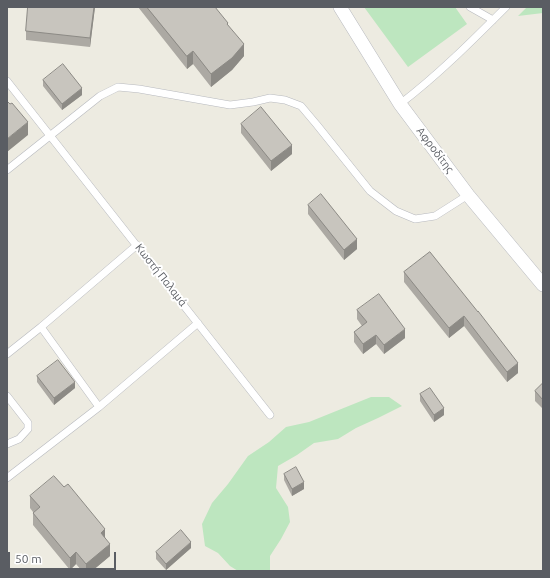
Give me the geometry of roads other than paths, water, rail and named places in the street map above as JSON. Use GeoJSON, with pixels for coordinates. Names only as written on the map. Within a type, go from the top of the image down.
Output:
{"type":"FeatureCollection","features":[{"type":"Feature","properties":{"kind":"street","name":"Αφροδίτης"},"geometry":{"type":"LineString","coordinates":[[340,7],[400,104],[468,195],[543,284]]}},
{"type":"Feature","properties":{"kind":"lane"},"geometry":{"type":"LineString","coordinates":[[470,7],[493,20]]}},
{"type":"Feature","properties":{"kind":"lane"},"geometry":{"type":"LineString","coordinates":[[400,104],[419,90],[457,56],[506,7]]}},
{"type":"Feature","properties":{"kind":"lane","name":"Κωστή Παλαμά"},"geometry":{"type":"LineString","coordinates":[[7,81],[270,415]]}},
{"type":"Feature","properties":{"kind":"lane"},"geometry":{"type":"LineString","coordinates":[[7,170],[100,96],[118,87],[139,89],[230,105],[270,98],[285,100],[301,106],[318,125],[370,191],[396,211],[415,219],[434,216],[468,195]]}},
{"type":"Feature","properties":{"kind":"lane"},"geometry":{"type":"LineString","coordinates":[[7,354],[137,245]]}},
{"type":"Feature","properties":{"kind":"lane"},"geometry":{"type":"LineString","coordinates":[[7,478],[99,407],[198,323]]}},
{"type":"Feature","properties":{"kind":"lane"},"geometry":{"type":"LineString","coordinates":[[40,327],[99,407]]}},
{"type":"Feature","properties":{"kind":"lane"},"geometry":{"type":"LineString","coordinates":[[7,396],[28,423],[28,429],[19,439],[7,444]]}}]}
